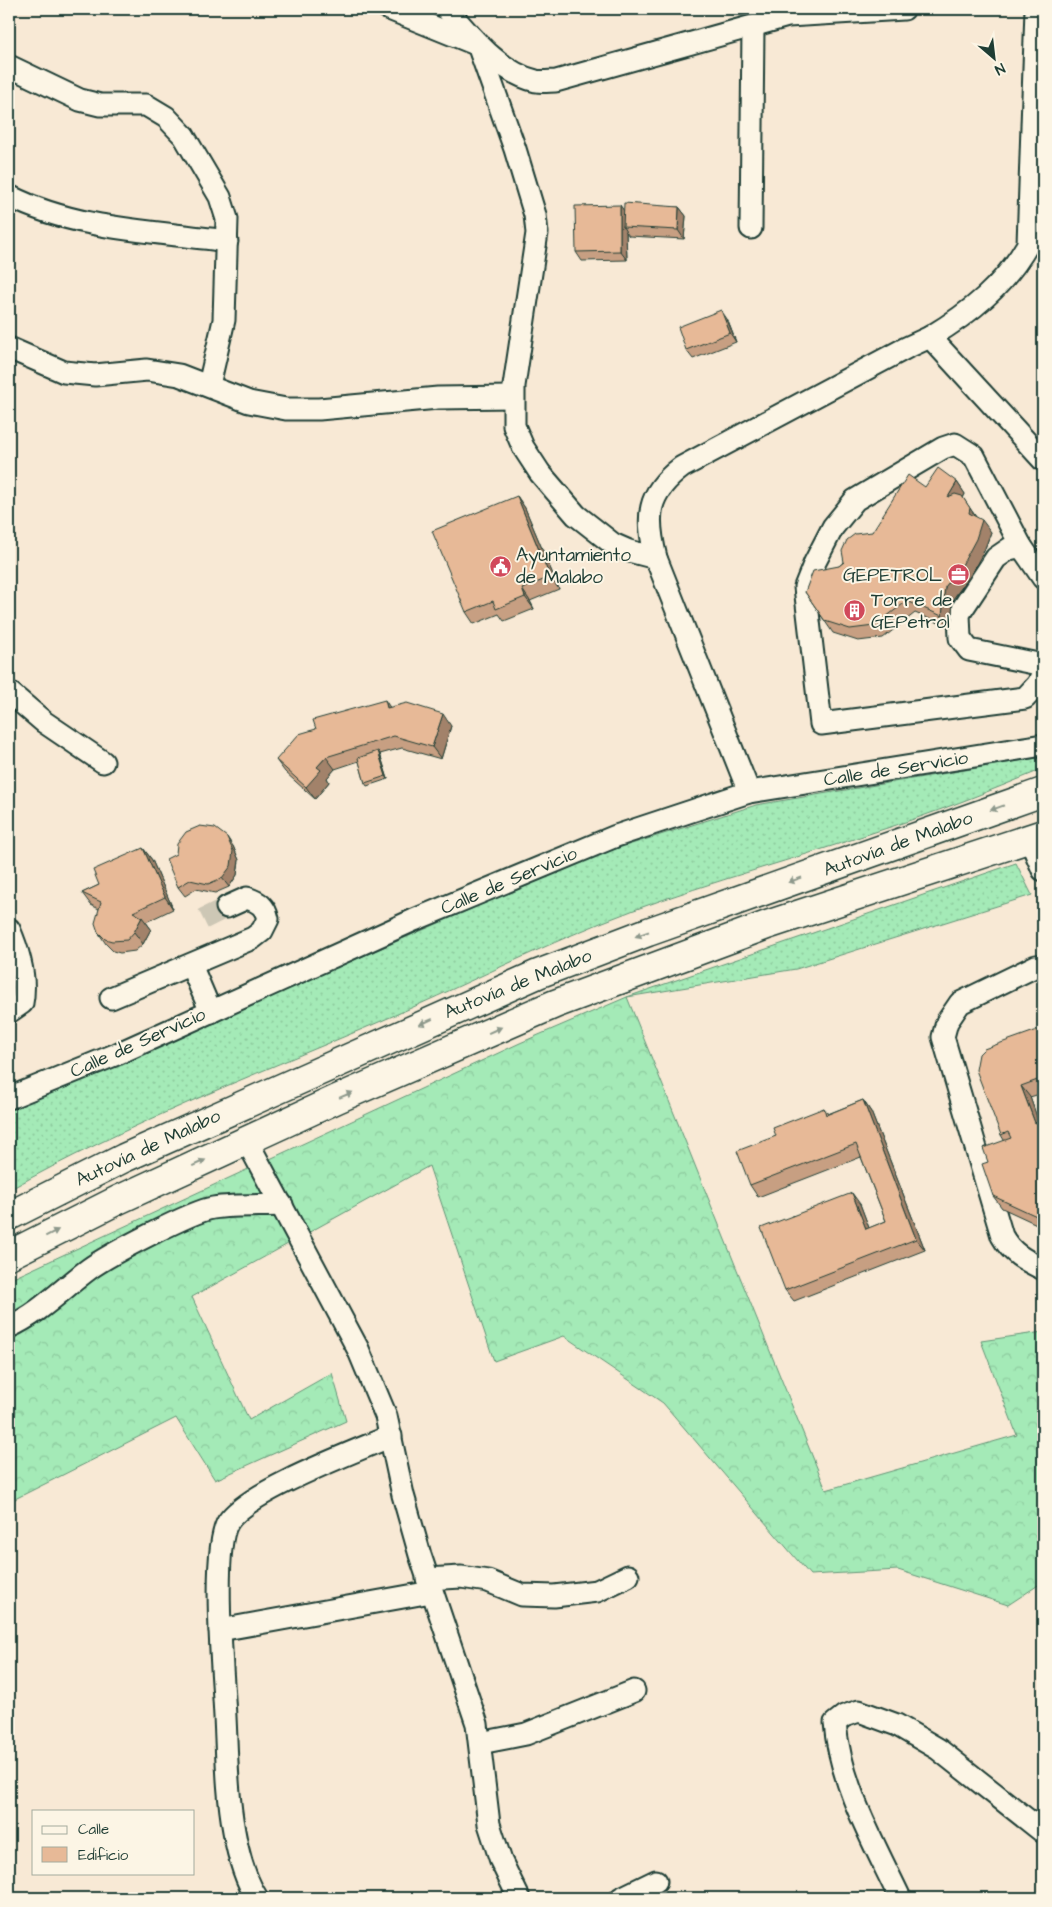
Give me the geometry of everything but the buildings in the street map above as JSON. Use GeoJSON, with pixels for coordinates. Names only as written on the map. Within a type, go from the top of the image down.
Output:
{"type":"FeatureCollection","features":[{"type":"Feature","properties":{"kind":"highway","name":"Autovía de Malabo"},"geometry":{"type":"LineString","coordinates":[[9,1216],[133,1154],[538,974],[648,932],[1043,792]]}},
{"type":"Feature","properties":{"kind":"highway","name":"Autovía de Malabo"},"geometry":{"type":"LineString","coordinates":[[9,1255],[118,1200],[247,1140],[555,1004],[767,925],[1036,836]]}},
{"type":"Feature","properties":{"kind":"street"},"geometry":{"type":"LineString","coordinates":[[389,9],[478,45],[536,215],[537,232],[513,397],[514,426],[523,447],[540,472],[576,515],[613,544],[629,551],[656,558]]}},
{"type":"Feature","properties":{"kind":"street"},"geometry":{"type":"LineString","coordinates":[[447,9],[478,45],[505,65],[537,81],[556,81],[788,16],[904,9]]}},
{"type":"Feature","properties":{"kind":"street"},"geometry":{"type":"LineString","coordinates":[[749,792],[656,558],[650,536],[649,516],[658,490],[668,477],[682,467],[930,337],[979,304],[1018,260],[1028,244],[1036,9]]}},
{"type":"Feature","properties":{"kind":"street"},"geometry":{"type":"LineString","coordinates":[[751,228],[753,27]]}},
{"type":"Feature","properties":{"kind":"street"},"geometry":{"type":"LineString","coordinates":[[9,66],[80,100],[100,105],[146,105],[166,117],[184,136],[220,198],[227,219],[224,320],[208,385]]}},
{"type":"Feature","properties":{"kind":"street"},"geometry":{"type":"LineString","coordinates":[[9,196],[62,218],[106,227],[226,241]]}},
{"type":"Feature","properties":{"kind":"street"},"geometry":{"type":"LineString","coordinates":[[930,337],[1042,461]]}},
{"type":"Feature","properties":{"kind":"street"},"geometry":{"type":"LineString","coordinates":[[9,348],[64,372],[95,375],[147,370],[179,374],[249,402],[286,409],[319,409],[438,398],[513,397]]}},
{"type":"Feature","properties":{"kind":"street"},"geometry":{"type":"LineString","coordinates":[[1043,578],[1021,546],[974,456],[955,444],[943,448],[855,500],[825,541],[806,587],[822,724],[1025,698],[1038,684],[1043,672]]}},
{"type":"Feature","properties":{"kind":"street"},"geometry":{"type":"LineString","coordinates":[[1021,546],[1009,549],[996,558],[964,606],[959,614],[960,638],[969,650],[1043,665]]}},
{"type":"Feature","properties":{"kind":"street"},"geometry":{"type":"LineString","coordinates":[[9,692],[44,722],[103,762]]}},
{"type":"Feature","properties":{"kind":"street","name":"Calle de Servicio"},"geometry":{"type":"LineString","coordinates":[[9,1098],[117,1054],[414,920],[616,836],[749,792],[1039,746]]}},
{"type":"Feature","properties":{"kind":"street"},"geometry":{"type":"LineString","coordinates":[[1036,836],[1043,870]]}},
{"type":"Feature","properties":{"kind":"street"},"geometry":{"type":"LineString","coordinates":[[111,998],[253,938],[262,931],[268,919],[266,908],[257,901],[246,898],[227,907]]}},
{"type":"Feature","properties":{"kind":"street"},"geometry":{"type":"LineString","coordinates":[[9,929],[19,953],[24,991],[22,1003],[9,1012]]}},
{"type":"Feature","properties":{"kind":"street"},"geometry":{"type":"LineString","coordinates":[[191,965],[212,1012]]}},
{"type":"Feature","properties":{"kind":"street"},"geometry":{"type":"LineString","coordinates":[[1043,965],[1036,966],[960,1003],[947,1022],[943,1037],[1002,1236],[1009,1249],[1033,1257],[1043,1269]]}},
{"type":"Feature","properties":{"kind":"street"},"geometry":{"type":"LineString","coordinates":[[247,1140],[358,1349],[379,1396],[391,1436],[403,1495],[429,1586],[470,1701],[480,1743],[489,1824],[501,1861],[519,1898]]}},
{"type":"Feature","properties":{"kind":"street"},"geometry":{"type":"LineString","coordinates":[[9,1326],[23,1320],[45,1306],[92,1267],[182,1220],[211,1208],[282,1205]]}},
{"type":"Feature","properties":{"kind":"street"},"geometry":{"type":"LineString","coordinates":[[257,1898],[250,1887],[234,1830],[220,1630],[221,1549],[228,1523],[239,1511],[254,1500],[296,1476],[391,1436]]}},
{"type":"Feature","properties":{"kind":"street"},"geometry":{"type":"LineString","coordinates":[[220,1630],[429,1586],[460,1577],[488,1581],[522,1595],[554,1596],[597,1591],[628,1576]]}},
{"type":"Feature","properties":{"kind":"street"},"geometry":{"type":"LineString","coordinates":[[480,1743],[526,1734],[634,1690]]}},
{"type":"Feature","properties":{"kind":"street"},"geometry":{"type":"LineString","coordinates":[[900,1898],[858,1806],[845,1768],[835,1723],[844,1716],[859,1711],[897,1725],[938,1750],[1043,1832]]}},
{"type":"Feature","properties":{"kind":"street"},"geometry":{"type":"LineString","coordinates":[[621,1898],[656,1881]]}},
{"type":"Feature","properties":{"kind":"green space"},"geometry":{"type":"Polygon","coordinates":[[[1043,757],[1043,769],[960,802],[815,852],[664,899],[601,923],[405,1011],[142,1123],[53,1166],[9,1190],[9,1110],[593,856],[756,805],[1043,757]]]}},
{"type":"Feature","properties":{"kind":"green space"},"geometry":{"type":"Polygon","coordinates":[[[1016,863],[1032,895],[796,969],[627,997],[1016,863]]]}},
{"type":"Feature","properties":{"kind":"green space"},"geometry":{"type":"Polygon","coordinates":[[[627,997],[826,1490],[1017,1435],[981,1341],[1043,1332],[1043,1582],[1008,1605],[898,1570],[810,1575],[663,1403],[564,1336],[494,1361],[429,1166],[192,1297],[249,1420],[332,1373],[346,1421],[215,1480],[176,1418],[9,1502],[9,1280],[520,1043],[627,997]]]}},
{"type":"Feature","properties":{"kind":"tunnel"},"geometry":{"type":"LineString","coordinates":[[203,919],[227,907]]}},
{"type":"Feature","properties":{"kind":"place","name":"Ayuntamiento de Malabo"},"geometry":{"type":"Point","coordinates":[500,566]}},
{"type":"Feature","properties":{"kind":"place","name":"GEPETROL"},"geometry":{"type":"Point","coordinates":[958,575]}},
{"type":"Feature","properties":{"kind":"place","name":"Torre de GEPetrol"},"geometry":{"type":"Point","coordinates":[855,611]}}]}
